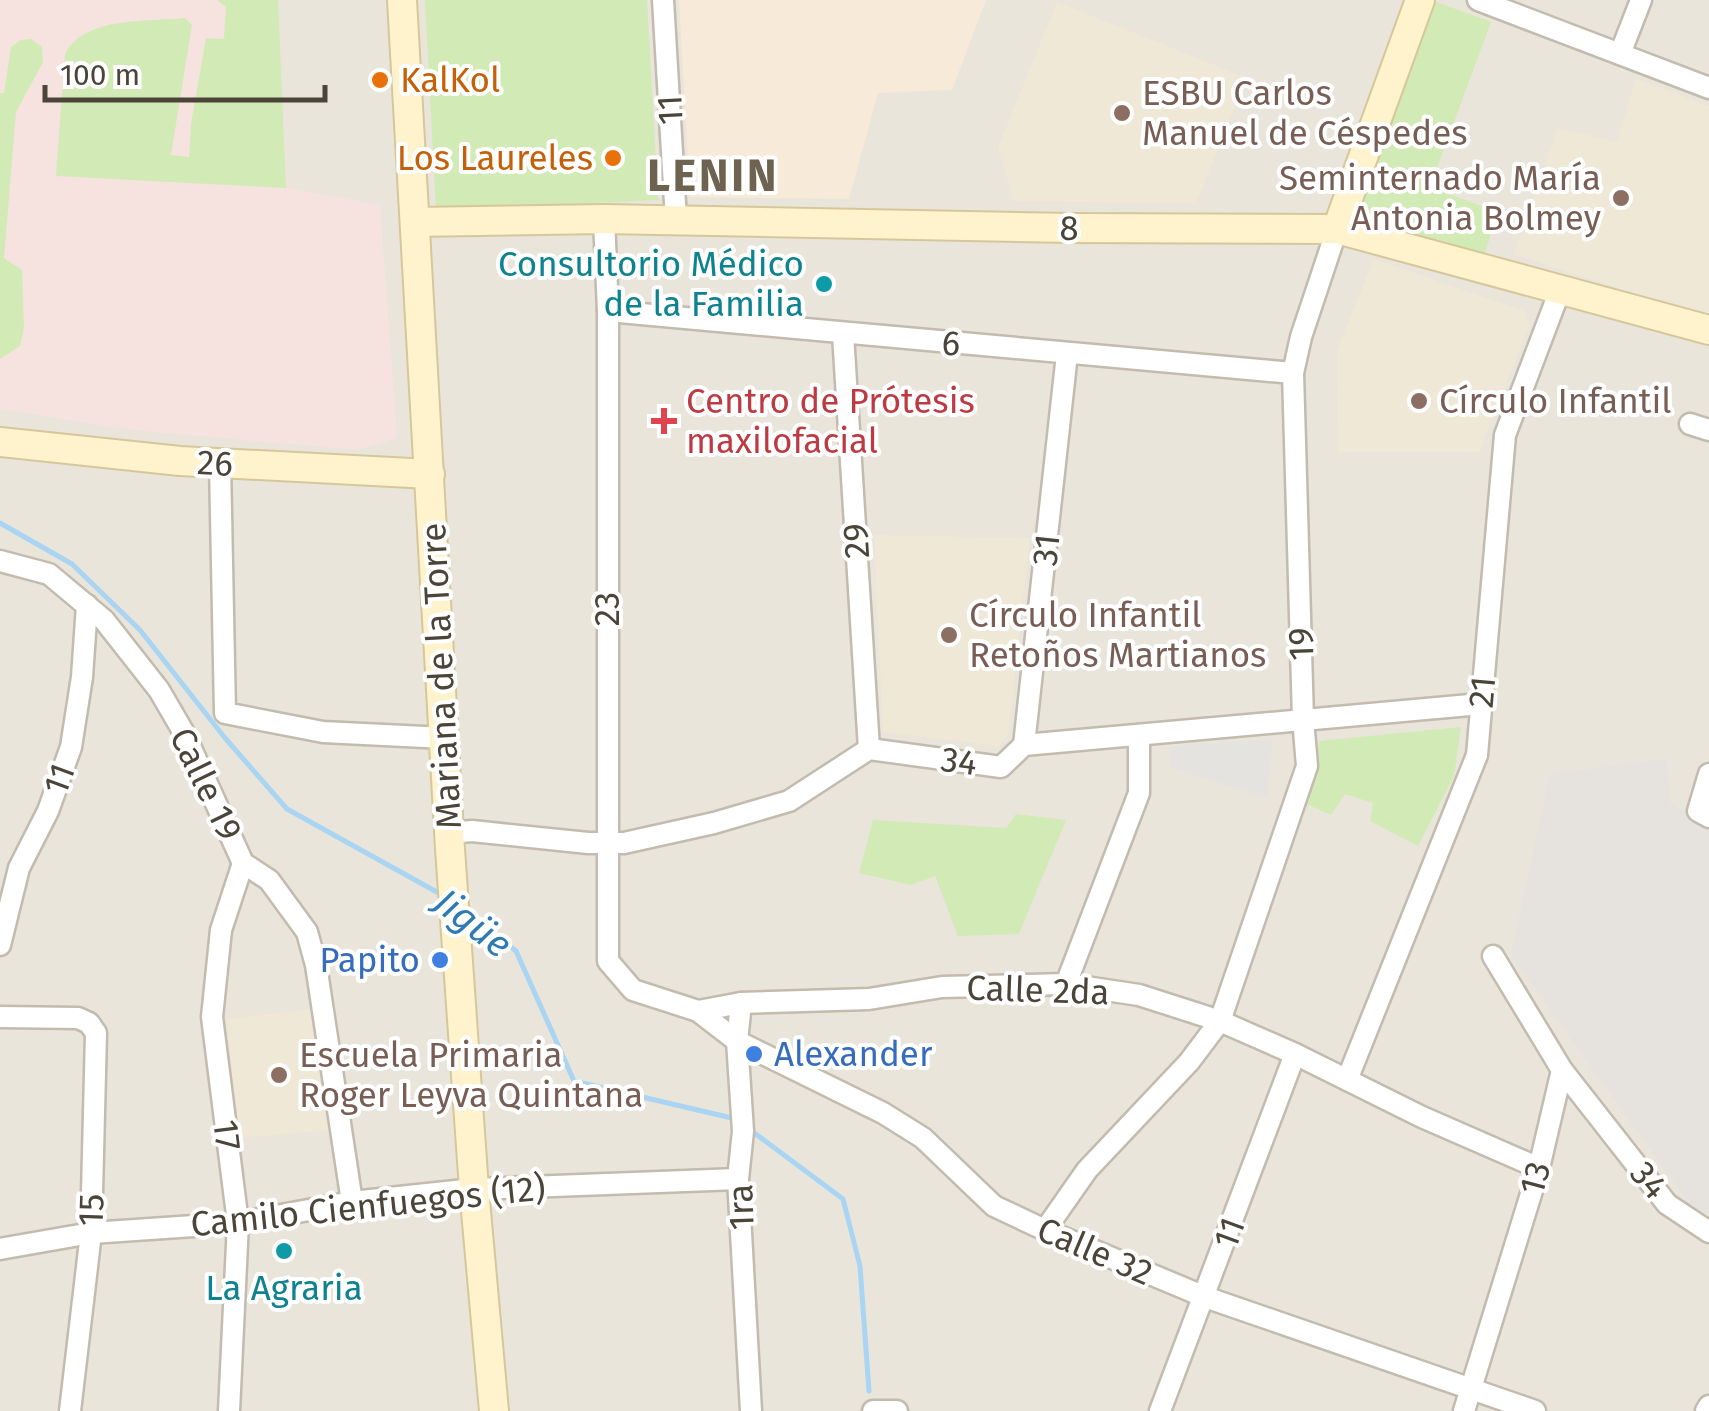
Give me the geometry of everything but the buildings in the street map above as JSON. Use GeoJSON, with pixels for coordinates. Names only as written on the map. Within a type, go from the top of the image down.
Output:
{"type":"FeatureCollection","features":[{"type":"Feature","properties":{"kind":"street","name":"Mariana de la Torre"},"geometry":{"type":"LineString","coordinates":[[402,0],[449,833],[494,1411]]}},
{"type":"Feature","properties":{"kind":"street","name":"11"},"geometry":{"type":"LineString","coordinates":[[663,0],[676,220]]}},
{"type":"Feature","properties":{"kind":"street","name":"19"},"geometry":{"type":"LineString","coordinates":[[1045,1230],[1087,1170],[1188,1062],[1220,1021],[1307,766],[1294,373],[1301,337],[1337,229],[1420,0]]}},
{"type":"Feature","properties":{"kind":"street"},"geometry":{"type":"LineString","coordinates":[[1478,0],[1709,88]]}},
{"type":"Feature","properties":{"kind":"street"},"geometry":{"type":"LineString","coordinates":[[1620,54],[1640,0]]}},
{"type":"Feature","properties":{"kind":"street","name":"8"},"geometry":{"type":"LineString","coordinates":[[415,222],[604,219],[1337,229],[1709,330]]}},
{"type":"Feature","properties":{"kind":"street","name":"23"},"geometry":{"type":"LineString","coordinates":[[604,219],[608,311],[608,961],[633,990]]}},
{"type":"Feature","properties":{"kind":"street","name":"21"},"geometry":{"type":"LineString","coordinates":[[1347,1080],[1476,755],[1505,435],[1560,290]]}},
{"type":"Feature","properties":{"kind":"street","name":"6"},"geometry":{"type":"LineString","coordinates":[[608,311],[1294,373]]}},
{"type":"Feature","properties":{"kind":"street","name":"29"},"geometry":{"type":"LineString","coordinates":[[843,334],[869,749]]}},
{"type":"Feature","properties":{"kind":"street","name":"31"},"geometry":{"type":"LineString","coordinates":[[1024,745],[1067,354]]}},
{"type":"Feature","properties":{"kind":"street","name":"26"},"geometry":{"type":"LineString","coordinates":[[0,442],[220,463],[430,474]]}},
{"type":"Feature","properties":{"kind":"street"},"geometry":{"type":"LineString","coordinates":[[220,463],[225,713],[322,732],[445,738]]}},
{"type":"Feature","properties":{"kind":"street","name":"Calle 19"},"geometry":{"type":"LineString","coordinates":[[0,561],[49,574],[104,620],[158,690],[184,733],[243,863],[269,880],[308,932],[352,1202]]}},
{"type":"Feature","properties":{"kind":"street","name":"11"},"geometry":{"type":"LineString","coordinates":[[0,945],[19,868],[48,810],[71,747],[82,677],[87,605]]}},
{"type":"Feature","properties":{"kind":"street","name":"34"},"geometry":{"type":"LineString","coordinates":[[869,749],[1001,767],[1024,745],[1480,704]]}},
{"type":"Feature","properties":{"kind":"street"},"geometry":{"type":"LineString","coordinates":[[1066,984],[1139,793],[1139,735]]}},
{"type":"Feature","properties":{"kind":"street"},"geometry":{"type":"LineString","coordinates":[[449,833],[472,831],[624,843],[789,801],[869,749]]}},
{"type":"Feature","properties":{"kind":"street"},"geometry":{"type":"LineString","coordinates":[[1703,814],[1709,774]]}},
{"type":"Feature","properties":{"kind":"street","name":"17"},"geometry":{"type":"LineString","coordinates":[[229,1411],[238,1223],[212,1017],[221,930],[243,863]]}},
{"type":"Feature","properties":{"kind":"street"},"geometry":{"type":"LineString","coordinates":[[1494,956],[1562,1070]]}},
{"type":"Feature","properties":{"kind":"street","name":"Calle 2da"},"geometry":{"type":"LineString","coordinates":[[633,990],[698,1012],[741,1004],[868,1000],[942,987],[1066,984],[1139,995],[1220,1021],[1539,1168]]}},
{"type":"Feature","properties":{"kind":"street","name":"1ra"},"geometry":{"type":"LineString","coordinates":[[741,1004],[737,1041],[743,1122],[738,1179],[750,1411]]}},
{"type":"Feature","properties":{"kind":"street","name":"Calle 32"},"geometry":{"type":"LineString","coordinates":[[698,1012],[737,1041],[883,1113],[923,1138],[994,1206],[1205,1297],[1534,1411]]}},
{"type":"Feature","properties":{"kind":"street","name":"15"},"geometry":{"type":"LineString","coordinates":[[0,1017],[78,1018],[89,1023],[96,1033],[91,1233],[70,1411]]}},
{"type":"Feature","properties":{"kind":"street","name":"11"},"geometry":{"type":"LineString","coordinates":[[1160,1411],[1296,1054]]}},
{"type":"Feature","properties":{"kind":"street","name":"34"},"geometry":{"type":"LineString","coordinates":[[1562,1070],[1667,1204],[1709,1232]]}},
{"type":"Feature","properties":{"kind":"street","name":"13"},"geometry":{"type":"LineString","coordinates":[[1464,1411],[1539,1168],[1562,1070]]}},
{"type":"Feature","properties":{"kind":"street","name":"Camilo Cienfuegos (12)"},"geometry":{"type":"LineString","coordinates":[[0,1249],[91,1233],[238,1223],[352,1202],[474,1188],[738,1179]]}},
{"type":"Feature","properties":{"kind":"street"},"geometry":{"type":"LineString","coordinates":[[873,1411],[897,1411]]}},
{"type":"Feature","properties":{"kind":"shaded area"},"geometry":{"type":"Polygon","coordinates":[[[0,0],[1709,0],[1709,1411],[0,1411],[0,0]]]}},
{"type":"Feature","properties":{"kind":"shaded area"},"geometry":{"type":"Polygon","coordinates":[[[0,0],[274,0],[286,188],[380,205],[397,438],[357,450],[133,430],[0,409],[0,0]]]}},
{"type":"Feature","properties":{"kind":"shaded area"},"geometry":{"type":"Polygon","coordinates":[[[679,0],[986,0],[952,90],[878,93],[849,199],[690,197],[679,0]]]}},
{"type":"Feature","properties":{"kind":"shaded area","name":"ESBU Carlos Manuel de Céspedes"},"geometry":{"type":"Polygon","coordinates":[[[1057,2],[1246,78],[1196,203],[1014,201],[998,148],[1057,2]]]}},
{"type":"Feature","properties":{"kind":"shaded area","name":"Seminternado María Antonia Bolmey"},"geometry":{"type":"Polygon","coordinates":[[[1636,79],[1709,106],[1709,318],[1514,254],[1558,128],[1617,142],[1636,79]]]}},
{"type":"Feature","properties":{"kind":"shaded area","name":"Círculo Infantil"},"geometry":{"type":"Polygon","coordinates":[[[1374,259],[1524,311],[1529,326],[1479,452],[1338,452],[1337,350],[1374,259]]]}},
{"type":"Feature","properties":{"kind":"shaded area","name":"Círculo Infantil Retoños Martianos"},"geometry":{"type":"Polygon","coordinates":[[[874,535],[1030,538],[1008,733],[999,746],[883,732],[874,535]]]}},
{"type":"Feature","properties":{"kind":"shaded area"},"geometry":{"type":"Polygon","coordinates":[[[1273,739],[1267,798],[1170,767],[1171,746],[1273,739]]]}},
{"type":"Feature","properties":{"kind":"shaded area"},"geometry":{"type":"Polygon","coordinates":[[[1666,759],[1670,803],[1709,826],[1709,1215],[1690,1205],[1511,955],[1550,774],[1666,759]]]}},
{"type":"Feature","properties":{"kind":"shaded area","name":"Escuela Primaria Roger Leyva Quintana"},"geometry":{"type":"Polygon","coordinates":[[[316,1009],[331,1130],[238,1138],[227,1019],[316,1009]]]}},
{"type":"Feature","properties":{"kind":"green space"},"geometry":{"type":"Polygon","coordinates":[[[217,0],[278,0],[286,188],[56,176],[65,54],[87,33],[118,23],[185,18],[192,25],[171,155],[189,157],[206,38],[224,39],[226,7],[217,0]]]}},
{"type":"Feature","properties":{"kind":"green space"},"geometry":{"type":"Polygon","coordinates":[[[425,0],[647,0],[658,200],[436,210],[425,0]]]}},
{"type":"Feature","properties":{"kind":"green space"},"geometry":{"type":"Polygon","coordinates":[[[1434,1],[1491,22],[1430,187],[1498,212],[1482,262],[1352,221],[1434,1]]]}},
{"type":"Feature","properties":{"kind":"green space"},"geometry":{"type":"Polygon","coordinates":[[[31,39],[42,47],[43,62],[16,112],[4,258],[22,270],[24,328],[20,346],[0,359],[0,93],[4,93],[11,47],[31,39]]]}},
{"type":"Feature","properties":{"kind":"green space"},"geometry":{"type":"Polygon","coordinates":[[[1461,727],[1454,776],[1418,846],[1370,821],[1373,803],[1345,794],[1331,815],[1302,802],[1319,741],[1461,727]]]}},
{"type":"Feature","properties":{"kind":"green space"},"geometry":{"type":"Polygon","coordinates":[[[1016,814],[1066,820],[1019,934],[958,936],[935,876],[911,885],[859,873],[873,820],[1006,828],[1016,814]]]}},
{"type":"Feature","properties":{"kind":"waterway","name":"Jigüe"},"geometry":{"type":"LineString","coordinates":[[0,523],[72,564],[140,630],[287,809],[444,896]]}},
{"type":"Feature","properties":{"kind":"waterway","name":"Jigüe"},"geometry":{"type":"LineString","coordinates":[[466,910],[516,951],[574,1081],[736,1119]]}},
{"type":"Feature","properties":{"kind":"waterway","name":"Jigüe"},"geometry":{"type":"LineString","coordinates":[[749,1129],[843,1199],[860,1266],[869,1391]]}},
{"type":"Feature","properties":{"kind":"place","name":"KalKol"},"geometry":{"type":"Point","coordinates":[380,80]}},
{"type":"Feature","properties":{"kind":"place","name":"ESBU Carlos Manuel de Céspedes"},"geometry":{"type":"Point","coordinates":[1122,113]}},
{"type":"Feature","properties":{"kind":"place","name":"Los Laureles"},"geometry":{"type":"Point","coordinates":[613,158]}},
{"type":"Feature","properties":{"kind":"place","name":"Seminternado María Antonia Bolmey"},"geometry":{"type":"Point","coordinates":[1621,198]}},
{"type":"Feature","properties":{"kind":"place","name":"Consultorio Médico de la Familia"},"geometry":{"type":"Point","coordinates":[824,284]}},
{"type":"Feature","properties":{"kind":"place","name":"Círculo Infantil"},"geometry":{"type":"Point","coordinates":[1419,401]}},
{"type":"Feature","properties":{"kind":"place","name":"Centro de Prótesis maxilofacial"},"geometry":{"type":"Point","coordinates":[664,421]}},
{"type":"Feature","properties":{"kind":"place","name":"Círculo Infantil Retoños Martianos"},"geometry":{"type":"Point","coordinates":[949,635]}},
{"type":"Feature","properties":{"kind":"place","name":"Papito"},"geometry":{"type":"Point","coordinates":[440,960]}},
{"type":"Feature","properties":{"kind":"place","name":"Alexander"},"geometry":{"type":"Point","coordinates":[754,1054]}},
{"type":"Feature","properties":{"kind":"place","name":"Escuela Primaria Roger Leyva Quintana"},"geometry":{"type":"Point","coordinates":[279,1075]}},
{"type":"Feature","properties":{"kind":"place","name":"La Agraria"},"geometry":{"type":"Point","coordinates":[284,1251]}},
{"type":"Feature","properties":{"kind":"district","name":"LENIN"},"geometry":{"type":"Point","coordinates":[713,176]}}]}
